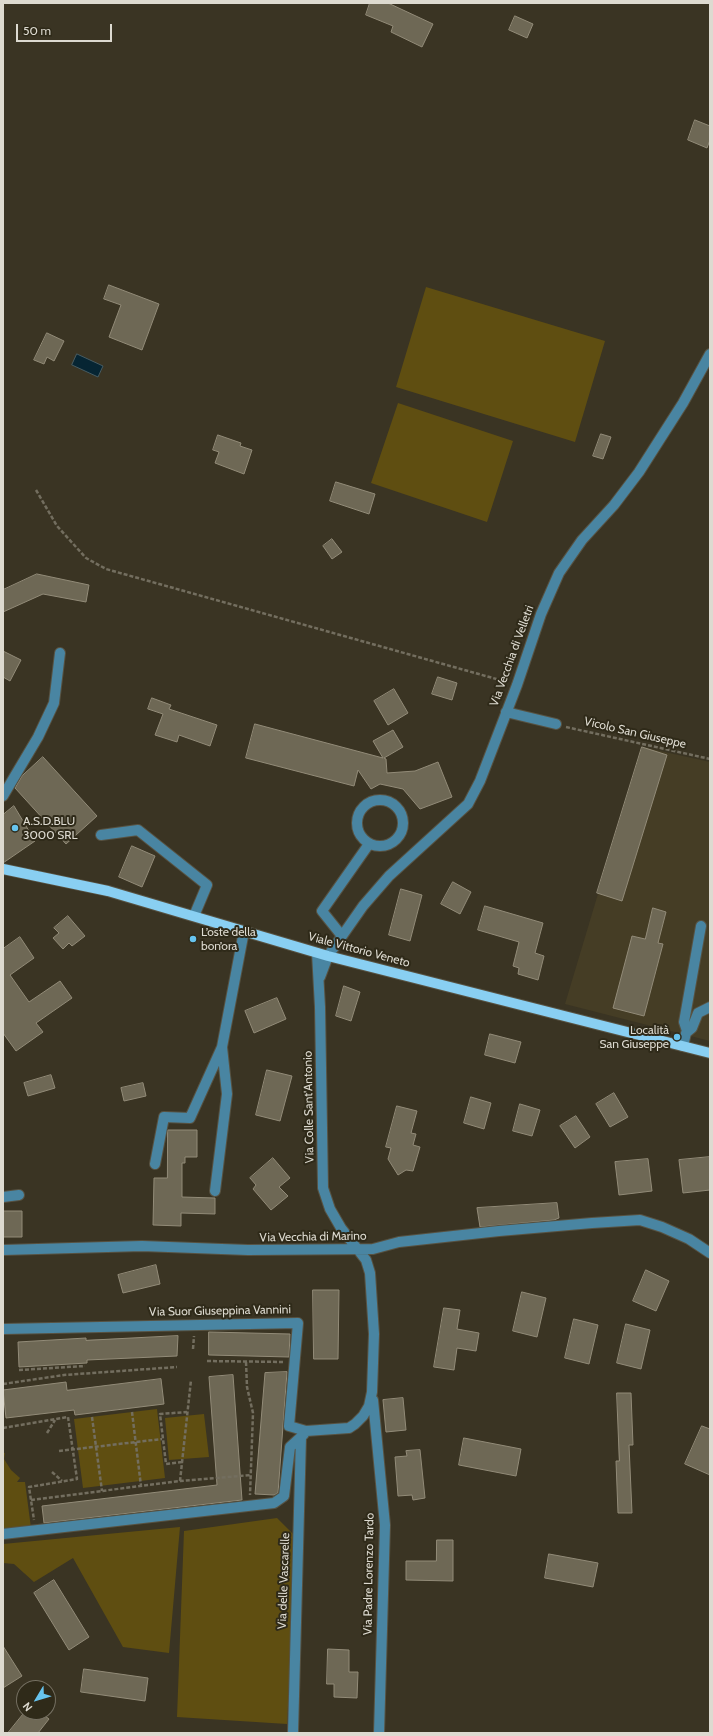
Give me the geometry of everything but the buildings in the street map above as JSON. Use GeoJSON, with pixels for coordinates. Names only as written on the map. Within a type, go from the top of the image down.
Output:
{"type":"FeatureCollection","features":[{"type":"Feature","properties":{"kind":"main road","name":"Viale Vittorio Veneto"},"geometry":{"type":"LineString","coordinates":[[3,869],[108,891],[328,956],[710,1053]]}},
{"type":"Feature","properties":{"kind":"street","name":"Via Vecchia di Velletri"},"geometry":{"type":"LineString","coordinates":[[328,956],[364,906],[389,876],[468,804],[480,781],[517,685],[541,614],[559,573],[582,540],[614,505],[639,472],[683,403],[710,354]]}},
{"type":"Feature","properties":{"kind":"street"},"geometry":{"type":"LineString","coordinates":[[3,796],[38,737],[54,703],[60,653]]}},
{"type":"Feature","properties":{"kind":"street"},"geometry":{"type":"LineString","coordinates":[[506,712],[556,724]]}},
{"type":"Feature","properties":{"kind":"street"},"geometry":{"type":"LineString","coordinates":[[373,802],[388,802],[399,812],[402,818],[400,833],[390,843],[376,846],[369,844],[359,833],[357,818],[366,805],[373,802]]}},
{"type":"Feature","properties":{"kind":"street"},"geometry":{"type":"LineString","coordinates":[[101,835],[138,830],[207,885],[194,916]]}},
{"type":"Feature","properties":{"kind":"street"},"geometry":{"type":"LineString","coordinates":[[342,936],[322,911],[369,844]]}},
{"type":"Feature","properties":{"kind":"street"},"geometry":{"type":"LineString","coordinates":[[683,1046],[687,1030],[684,1022],[701,926]]}},
{"type":"Feature","properties":{"kind":"street"},"geometry":{"type":"LineString","coordinates":[[155,1164],[164,1117],[190,1118],[222,1047],[244,931]]}},
{"type":"Feature","properties":{"kind":"street"},"geometry":{"type":"LineString","coordinates":[[317,953],[319,983]]}},
{"type":"Feature","properties":{"kind":"street","name":"Via Colle Sant'Antonio"},"geometry":{"type":"LineString","coordinates":[[328,956],[319,983],[323,1188],[328,1204],[337,1222],[358,1249]]}},
{"type":"Feature","properties":{"kind":"street"},"geometry":{"type":"LineString","coordinates":[[687,1030],[692,1028],[698,1013],[710,1007]]}},
{"type":"Feature","properties":{"kind":"street"},"geometry":{"type":"LineString","coordinates":[[215,1191],[227,1094],[222,1047]]}},
{"type":"Feature","properties":{"kind":"street"},"geometry":{"type":"LineString","coordinates":[[3,1197],[19,1195]]}},
{"type":"Feature","properties":{"kind":"street","name":"Via Vecchia di Marino"},"geometry":{"type":"LineString","coordinates":[[3,1250],[142,1246],[248,1250],[373,1249],[399,1242],[499,1231],[640,1220],[662,1227],[689,1239],[710,1253]]}},
{"type":"Feature","properties":{"kind":"street","name":"Via Suor Giuseppina Vannini"},"geometry":{"type":"LineString","coordinates":[[3,1329],[298,1323],[289,1426],[304,1434],[341,1430],[355,1424],[363,1416],[369,1406],[372,1392],[374,1334],[370,1273],[366,1260],[358,1249]]}},
{"type":"Feature","properties":{"kind":"street","name":"Via Padre Lorenzo Tardo"},"geometry":{"type":"LineString","coordinates":[[372,1392],[385,1525],[379,1733]]}},
{"type":"Feature","properties":{"kind":"street"},"geometry":{"type":"LineString","coordinates":[[3,1534],[274,1503],[284,1496],[290,1447],[304,1434]]}},
{"type":"Feature","properties":{"kind":"street","name":"Via delle Vascarelle"},"geometry":{"type":"LineString","coordinates":[[293,1733],[304,1434]]}},
{"type":"Feature","properties":{"kind":"path"},"geometry":{"type":"LineString","coordinates":[[36,490],[57,526],[86,558],[106,569],[517,685]]}},
{"type":"Feature","properties":{"kind":"path","name":"Vicolo San Giuseppe"},"geometry":{"type":"LineString","coordinates":[[556,724],[710,759]]}},
{"type":"Feature","properties":{"kind":"path"},"geometry":{"type":"LineString","coordinates":[[193,1349],[195,1330]]}},
{"type":"Feature","properties":{"kind":"path"},"geometry":{"type":"LineString","coordinates":[[207,1361],[294,1362]]}},
{"type":"Feature","properties":{"kind":"path"},"geometry":{"type":"LineString","coordinates":[[246,1362],[247,1387],[253,1413],[250,1506]]}},
{"type":"Feature","properties":{"kind":"path"},"geometry":{"type":"LineString","coordinates":[[19,1370],[85,1366]]}},
{"type":"Feature","properties":{"kind":"path"},"geometry":{"type":"LineString","coordinates":[[3,1384],[64,1375],[177,1367]]}},
{"type":"Feature","properties":{"kind":"path"},"geometry":{"type":"LineString","coordinates":[[64,1368],[64,1375]]}},
{"type":"Feature","properties":{"kind":"path"},"geometry":{"type":"LineString","coordinates":[[180,1481],[191,1380]]}},
{"type":"Feature","properties":{"kind":"path"},"geometry":{"type":"LineString","coordinates":[[132,1412],[141,1486]]}},
{"type":"Feature","properties":{"kind":"path"},"geometry":{"type":"LineString","coordinates":[[182,1462],[166,1464],[160,1414],[187,1412]]}},
{"type":"Feature","properties":{"kind":"path"},"geometry":{"type":"LineString","coordinates":[[3,1428],[68,1417],[77,1479],[29,1487],[35,1530]]}},
{"type":"Feature","properties":{"kind":"path"},"geometry":{"type":"LineString","coordinates":[[92,1417],[102,1491]]}},
{"type":"Feature","properties":{"kind":"path"},"geometry":{"type":"LineString","coordinates":[[46,1433],[56,1419]]}},
{"type":"Feature","properties":{"kind":"path"},"geometry":{"type":"LineString","coordinates":[[59,1451],[73,1448],[162,1439]]}},
{"type":"Feature","properties":{"kind":"path"},"geometry":{"type":"LineString","coordinates":[[52,1472],[63,1482]]}},
{"type":"Feature","properties":{"kind":"path"},"geometry":{"type":"LineString","coordinates":[[31,1500],[180,1481],[251,1475]]}},
{"type":"Feature","properties":{"kind":"shaded area"},"geometry":{"type":"Polygon","coordinates":[[[426,287],[605,341],[575,442],[396,387],[426,287]]]}},
{"type":"Feature","properties":{"kind":"shaded area"},"geometry":{"type":"Polygon","coordinates":[[[398,403],[513,441],[487,522],[371,483],[398,403]]]}},
{"type":"Feature","properties":{"kind":"shaded area"},"geometry":{"type":"Polygon","coordinates":[[[642,747],[710,762],[710,1041],[565,1004],[642,747]]]}},
{"type":"Feature","properties":{"kind":"shaded area"},"geometry":{"type":"Polygon","coordinates":[[[157,1409],[165,1478],[83,1488],[74,1419],[157,1409]]]}},
{"type":"Feature","properties":{"kind":"shaded area"},"geometry":{"type":"Polygon","coordinates":[[[204,1414],[209,1457],[169,1460],[165,1418],[204,1414]]]}},
{"type":"Feature","properties":{"kind":"shaded area"},"geometry":{"type":"Polygon","coordinates":[[[3,1453],[5,1453],[4,1459],[11,1470],[20,1478],[17,1482],[25,1482],[31,1528],[3,1531],[3,1453]]]}},
{"type":"Feature","properties":{"kind":"shaded area"},"geometry":{"type":"Polygon","coordinates":[[[277,1518],[297,1538],[287,1724],[177,1717],[184,1531],[277,1518]]]}},
{"type":"Feature","properties":{"kind":"shaded area"},"geometry":{"type":"Polygon","coordinates":[[[180,1527],[169,1653],[123,1647],[73,1558],[34,1582],[14,1564],[3,1563],[3,1544],[180,1527]]]}},
{"type":"Feature","properties":{"kind":"water"},"geometry":{"type":"Polygon","coordinates":[[[77,354],[103,366],[98,377],[72,365],[77,354]]]}},
{"type":"Feature","properties":{"kind":"place","name":"A.S.D.BLU 3000 SRL"},"geometry":{"type":"Point","coordinates":[15,828]}},
{"type":"Feature","properties":{"kind":"place","name":"L’oste della bon’ora"},"geometry":{"type":"Point","coordinates":[193,939]}},
{"type":"Feature","properties":{"kind":"place","name":"Località San Giuseppe"},"geometry":{"type":"Point","coordinates":[677,1037]}}]}
